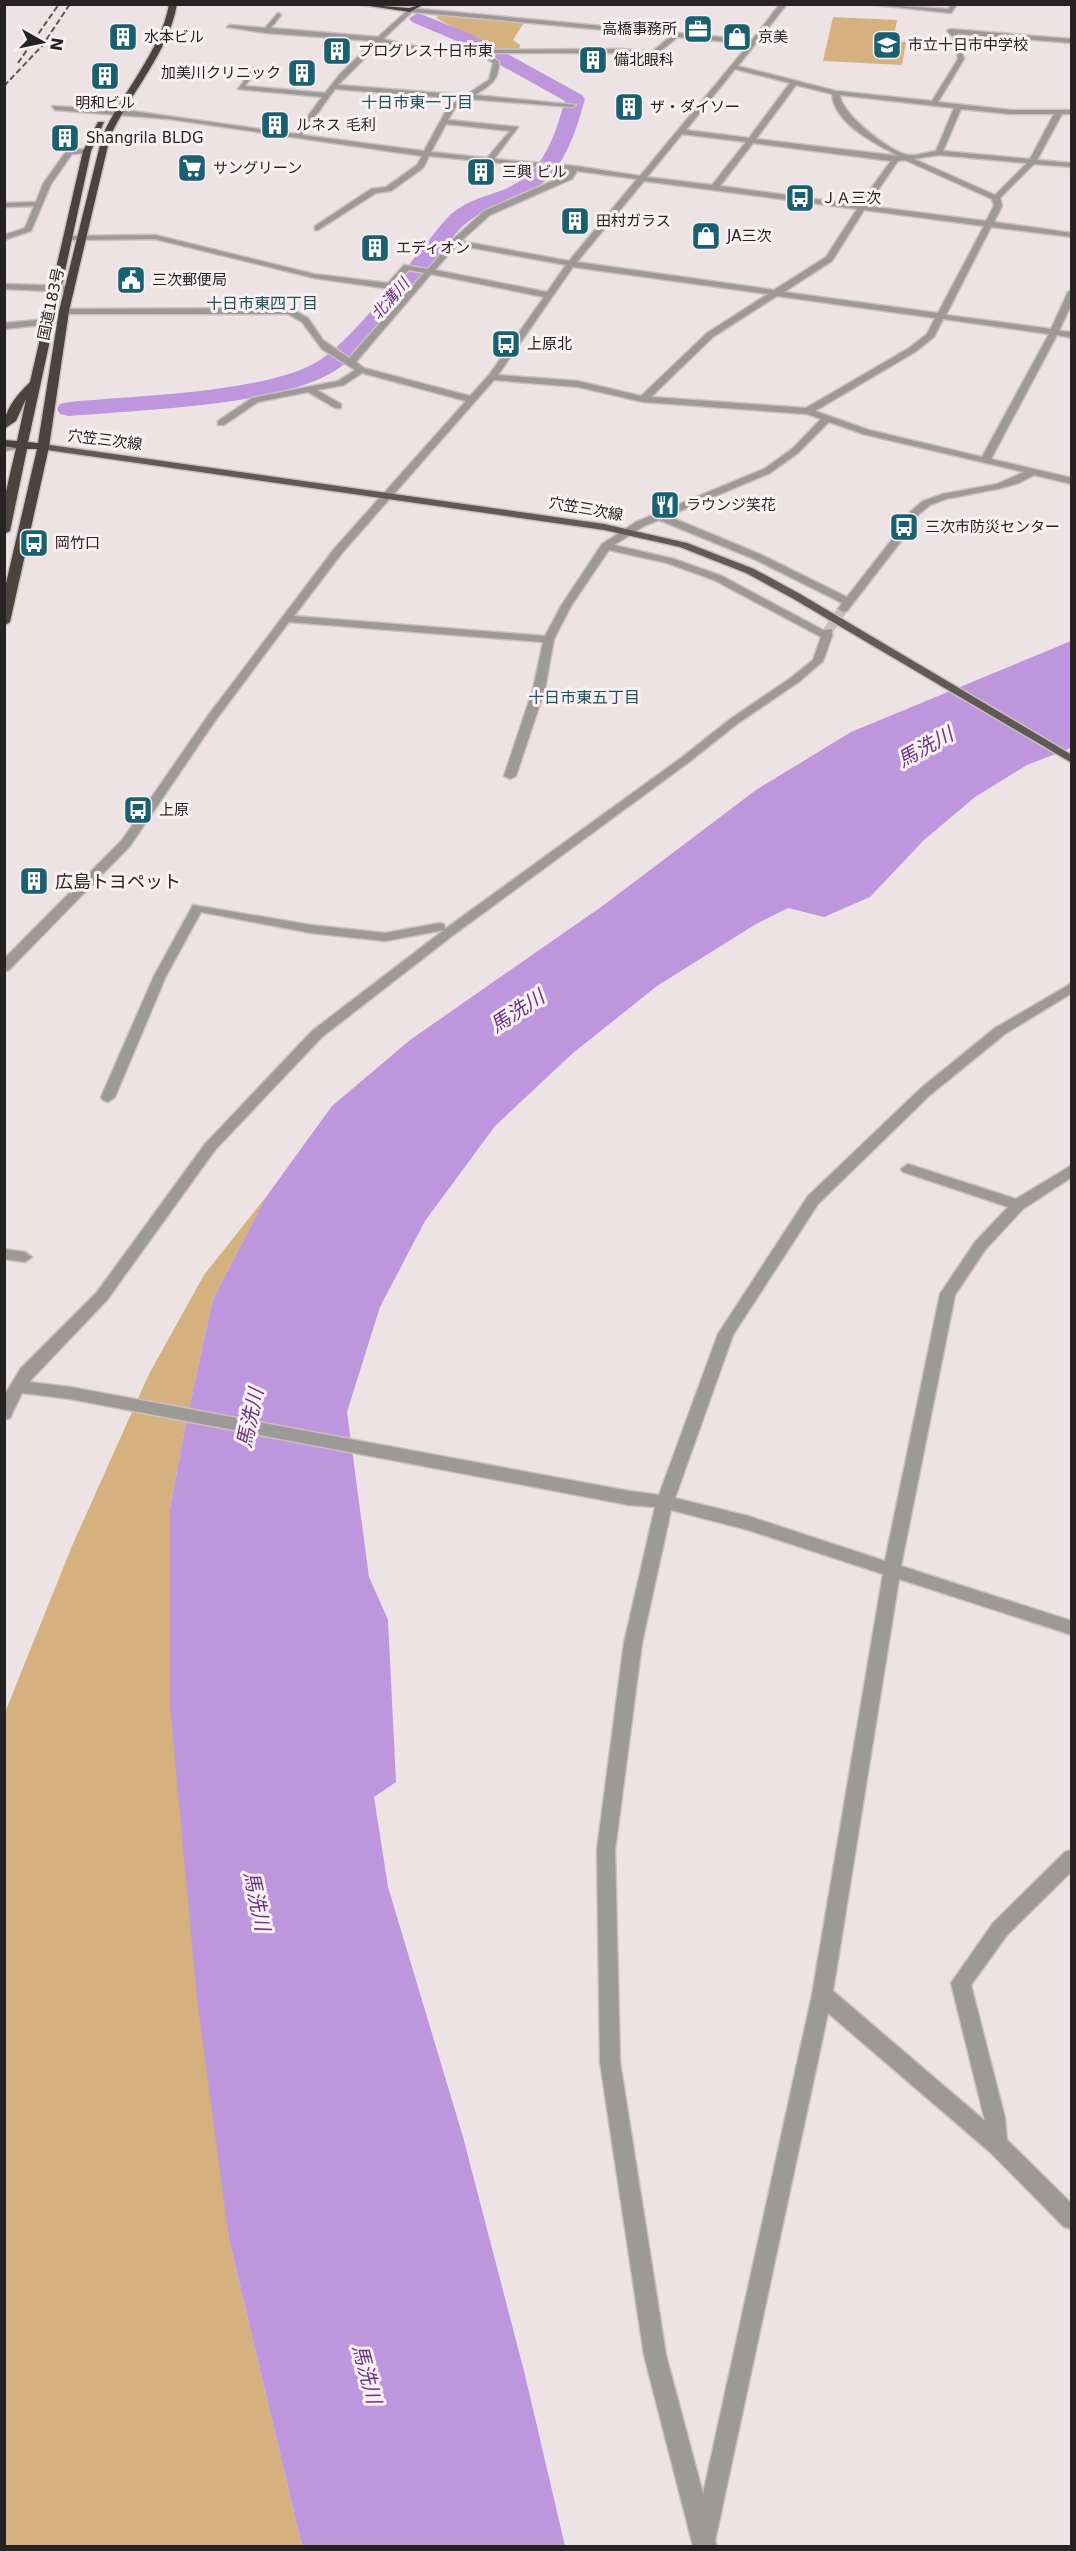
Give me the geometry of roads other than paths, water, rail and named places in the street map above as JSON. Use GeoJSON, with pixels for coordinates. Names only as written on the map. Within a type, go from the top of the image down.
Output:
{"type":"FeatureCollection","features":[{"type":"Feature","properties":{"kind":"highway"},"geometry":{"type":"LineString","coordinates":[[360,4],[410,10],[420,4]]}},
{"type":"Feature","properties":{"kind":"highway","name":"国道183号"},"geometry":{"type":"LineString","coordinates":[[162,17],[172,6]]}},
{"type":"Feature","properties":{"kind":"highway","name":"国道183号"},"geometry":{"type":"LineString","coordinates":[[4,531],[54,291],[87,151],[169,27],[172,6]]}},
{"type":"Feature","properties":{"kind":"highway","name":"国道183号"},"geometry":{"type":"LineString","coordinates":[[4,622],[43,447],[64,311],[105,137],[113,110],[151,38]]}},
{"type":"Feature","properties":{"kind":"highway"},"geometry":{"type":"LineString","coordinates":[[4,426],[12,419],[10,413],[17,402],[36,381]]}},
{"type":"Feature","properties":{"kind":"highway"},"geometry":{"type":"LineString","coordinates":[[4,444],[43,447]]}},
{"type":"Feature","properties":{"kind":"main road","name":"穴笠三次線"},"geometry":{"type":"LineString","coordinates":[[43,447],[626,531],[683,545],[750,571],[1071,760]]}},
{"type":"Feature","properties":{"kind":"street"},"geometry":{"type":"LineString","coordinates":[[4,967],[126,843],[211,719],[338,551],[492,377],[571,264],[784,4]]}},
{"type":"Feature","properties":{"kind":"street"},"geometry":{"type":"LineString","coordinates":[[871,4],[951,10],[954,4]]}},
{"type":"Feature","properties":{"kind":"street"},"geometry":{"type":"LineString","coordinates":[[296,137],[342,75],[410,10],[754,42]]}},
{"type":"Feature","properties":{"kind":"street"},"geometry":{"type":"LineString","coordinates":[[266,31],[278,15]]}},
{"type":"Feature","properties":{"kind":"street"},"geometry":{"type":"LineString","coordinates":[[230,27],[378,40],[425,50]]}},
{"type":"Feature","properties":{"kind":"street"},"geometry":{"type":"LineString","coordinates":[[934,103],[961,59],[956,36],[950,31],[1071,41]]}},
{"type":"Feature","properties":{"kind":"street"},"geometry":{"type":"LineString","coordinates":[[318,228],[374,191],[387,189],[420,166],[452,107],[492,81],[496,72],[495,62],[479,51],[621,51],[654,54],[676,34]]}},
{"type":"Feature","properties":{"kind":"street"},"geometry":{"type":"LineString","coordinates":[[734,67],[836,93],[958,107],[1058,114],[1071,112]]}},
{"type":"Feature","properties":{"kind":"street"},"geometry":{"type":"LineString","coordinates":[[255,69],[240,88],[327,95]]}},
{"type":"Feature","properties":{"kind":"street"},"geometry":{"type":"LineString","coordinates":[[715,188],[795,82]]}},
{"type":"Feature","properties":{"kind":"street"},"geometry":{"type":"LineString","coordinates":[[335,87],[572,105]]}},
{"type":"Feature","properties":{"kind":"street"},"geometry":{"type":"LineString","coordinates":[[836,93],[837,104],[847,117],[872,137],[905,156],[996,198]]}},
{"type":"Feature","properties":{"kind":"street"},"geometry":{"type":"LineString","coordinates":[[939,153],[958,107]]}},
{"type":"Feature","properties":{"kind":"street"},"geometry":{"type":"LineString","coordinates":[[55,108],[113,110],[204,120],[296,137],[428,155],[575,168],[1071,235]]}},
{"type":"Feature","properties":{"kind":"street"},"geometry":{"type":"LineString","coordinates":[[996,198],[1034,161],[1058,114]]}},
{"type":"Feature","properties":{"kind":"street"},"geometry":{"type":"LineString","coordinates":[[444,122],[515,129],[489,160]]}},
{"type":"Feature","properties":{"kind":"street"},"geometry":{"type":"LineString","coordinates":[[680,131],[896,159],[939,153],[1071,165]]}},
{"type":"Feature","properties":{"kind":"street"},"geometry":{"type":"LineString","coordinates":[[4,238],[28,229],[46,184],[70,152],[87,151]]}},
{"type":"Feature","properties":{"kind":"street"},"geometry":{"type":"LineString","coordinates":[[643,399],[710,335],[829,259],[861,208],[896,159]]}},
{"type":"Feature","properties":{"kind":"street"},"geometry":{"type":"LineString","coordinates":[[352,362],[432,272],[455,242],[487,213],[552,186],[569,177],[575,168]]}},
{"type":"Feature","properties":{"kind":"street"},"geometry":{"type":"LineString","coordinates":[[808,411],[912,350],[931,335],[990,224],[998,206],[996,198]]}},
{"type":"Feature","properties":{"kind":"street"},"geometry":{"type":"LineString","coordinates":[[4,205],[38,204]]}},
{"type":"Feature","properties":{"kind":"street"},"geometry":{"type":"LineString","coordinates":[[68,238],[155,237],[314,276],[390,286],[407,267],[549,295]]}},
{"type":"Feature","properties":{"kind":"street"},"geometry":{"type":"LineString","coordinates":[[455,242],[571,264],[1071,335]]}},
{"type":"Feature","properties":{"kind":"street"},"geometry":{"type":"LineString","coordinates":[[4,286],[54,291],[70,289]]}},
{"type":"Feature","properties":{"kind":"street"},"geometry":{"type":"LineString","coordinates":[[985,461],[1054,333],[1071,292]]}},
{"type":"Feature","properties":{"kind":"street"},"geometry":{"type":"LineString","coordinates":[[64,311],[290,312],[306,318],[324,347],[352,362],[361,370],[473,400]]}},
{"type":"Feature","properties":{"kind":"street"},"geometry":{"type":"LineString","coordinates":[[4,326],[48,322]]}},
{"type":"Feature","properties":{"kind":"street"},"geometry":{"type":"LineString","coordinates":[[221,423],[255,400],[341,383],[361,370]]}},
{"type":"Feature","properties":{"kind":"street"},"geometry":{"type":"LineString","coordinates":[[492,377],[578,384],[643,399],[808,411],[866,432],[1071,481]]}},
{"type":"Feature","properties":{"kind":"street"},"geometry":{"type":"LineString","coordinates":[[310,390],[338,406]]}},
{"type":"Feature","properties":{"kind":"street"},"geometry":{"type":"LineString","coordinates":[[510,776],[538,689],[549,639],[566,606],[606,546],[626,531],[767,471],[795,451],[827,418]]}},
{"type":"Feature","properties":{"kind":"street"},"geometry":{"type":"LineString","coordinates":[[4,448],[23,445]]}},
{"type":"Feature","properties":{"kind":"street"},"geometry":{"type":"LineString","coordinates":[[659,516],[758,558],[846,605],[905,529],[909,517],[929,504],[950,495],[1019,482],[1030,473]]}},
{"type":"Feature","properties":{"kind":"street"},"geometry":{"type":"LineString","coordinates":[[4,1414],[17,1386],[27,1372],[102,1296],[210,1147],[317,1034],[448,933],[818,661],[827,633],[718,578],[670,561],[606,546]]}},
{"type":"Feature","properties":{"kind":"street"},"geometry":{"type":"LineString","coordinates":[[286,619],[549,639]]}},
{"type":"Feature","properties":{"kind":"street"},"geometry":{"type":"LineString","coordinates":[[108,1096],[160,976],[197,908],[311,929],[385,937],[440,927]]}},
{"type":"Feature","properties":{"kind":"street"},"geometry":{"type":"LineString","coordinates":[[705,2544],[655,2355],[610,2062],[606,1850],[633,1643],[665,1502],[726,1334],[813,1200],[925,1092],[1000,1031],[1071,987]]}},
{"type":"Feature","properties":{"kind":"street"},"geometry":{"type":"LineString","coordinates":[[908,1169],[1018,1205]]}},
{"type":"Feature","properties":{"kind":"street"},"geometry":{"type":"LineString","coordinates":[[705,2544],[822,1995],[892,1570],[948,1294],[980,1246],[1018,1205],[1071,1170]]}},
{"type":"Feature","properties":{"kind":"street"},"geometry":{"type":"LineString","coordinates":[[4,1254],[25,1257]]}},
{"type":"Feature","properties":{"kind":"street"},"geometry":{"type":"LineString","coordinates":[[17,1386],[70,1393],[629,1498],[665,1502],[747,1523],[1071,1628]]}},
{"type":"Feature","properties":{"kind":"street"},"geometry":{"type":"LineString","coordinates":[[997,2145],[995,2118],[961,1983],[1000,1929],[1071,1858]]}},
{"type":"Feature","properties":{"kind":"street"},"geometry":{"type":"LineString","coordinates":[[822,1995],[997,2145],[1071,2219]]}},
{"type":"Feature","properties":{"kind":"water","name":"馬洗川"},"geometry":{"type":"Polygon","coordinates":[[[1071,641],[1071,748],[1027,765],[975,797],[924,840],[870,897],[824,917],[788,908],[756,924],[657,986],[573,1053],[495,1126],[425,1221],[380,1307],[347,1412],[369,1577],[388,1620],[396,1782],[374,1797],[388,1887],[463,2137],[525,2375],[565,2546],[302,2546],[229,2239],[197,1999],[170,1705],[170,1509],[213,1299],[266,1197],[332,1106],[410,1040],[601,907],[756,790],[851,732],[1071,641]]]}},
{"type":"Feature","properties":{"kind":"waterway","name":"北溝川"},"geometry":{"type":"LineString","coordinates":[[69,409],[207,396],[282,383],[312,374],[331,363],[357,338],[456,221],[478,206],[526,186],[548,167],[561,144],[575,99],[465,38],[418,18]]}},
{"type":"Feature","properties":{"kind":"tunnel"},"geometry":{"type":"LineString","coordinates":[[828,631],[843,609]]}},
{"type":"Feature","properties":{"kind":"railway"},"geometry":{"type":"LineString","coordinates":[[18,63],[59,4]]}},
{"type":"Feature","properties":{"kind":"railway"},"geometry":{"type":"LineString","coordinates":[[4,86],[42,46],[70,4]]}},
{"type":"Feature","properties":{"kind":"place","name":"高橋事務所"},"geometry":{"type":"Point","coordinates":[698,29]}},
{"type":"Feature","properties":{"kind":"place","name":"水本ビル"},"geometry":{"type":"Point","coordinates":[123,37]}},
{"type":"Feature","properties":{"kind":"place","name":"京美"},"geometry":{"type":"Point","coordinates":[737,37]}},
{"type":"Feature","properties":{"kind":"place","name":"市立十日市中学校"},"geometry":{"type":"Point","coordinates":[887,45]}},
{"type":"Feature","properties":{"kind":"place","name":"プログレス十日市東"},"geometry":{"type":"Point","coordinates":[337,51]}},
{"type":"Feature","properties":{"kind":"place","name":"備北眼科"},"geometry":{"type":"Point","coordinates":[593,60]}},
{"type":"Feature","properties":{"kind":"place","name":"加美川クリニック"},"geometry":{"type":"Point","coordinates":[302,73]}},
{"type":"Feature","properties":{"kind":"place","name":"明和ビル"},"geometry":{"type":"Point","coordinates":[105,76]}},
{"type":"Feature","properties":{"kind":"place","name":"ザ・ダイソー"},"geometry":{"type":"Point","coordinates":[629,107]}},
{"type":"Feature","properties":{"kind":"place","name":"ルネス 毛利"},"geometry":{"type":"Point","coordinates":[275,125]}},
{"type":"Feature","properties":{"kind":"place","name":"Shangrila BLDG"},"geometry":{"type":"Point","coordinates":[65,138]}},
{"type":"Feature","properties":{"kind":"place","name":"サングリーン"},"geometry":{"type":"Point","coordinates":[192,168]}},
{"type":"Feature","properties":{"kind":"place","name":"三興 ビル"},"geometry":{"type":"Point","coordinates":[481,172]}},
{"type":"Feature","properties":{"kind":"place","name":"ＪＡ三次"},"geometry":{"type":"Point","coordinates":[800,198]}},
{"type":"Feature","properties":{"kind":"place","name":"田村ガラス"},"geometry":{"type":"Point","coordinates":[575,221]}},
{"type":"Feature","properties":{"kind":"place","name":"JA三次"},"geometry":{"type":"Point","coordinates":[706,236]}},
{"type":"Feature","properties":{"kind":"place","name":"エディオン"},"geometry":{"type":"Point","coordinates":[375,248]}},
{"type":"Feature","properties":{"kind":"place","name":"三次郵便局"},"geometry":{"type":"Point","coordinates":[131,280]}},
{"type":"Feature","properties":{"kind":"place","name":"上原北"},"geometry":{"type":"Point","coordinates":[506,344]}},
{"type":"Feature","properties":{"kind":"place","name":"ラウンジ笑花"},"geometry":{"type":"Point","coordinates":[665,505]}},
{"type":"Feature","properties":{"kind":"place","name":"三次市防災センター"},"geometry":{"type":"Point","coordinates":[904,527]}},
{"type":"Feature","properties":{"kind":"place","name":"岡竹口"},"geometry":{"type":"Point","coordinates":[34,543]}},
{"type":"Feature","properties":{"kind":"place","name":"上原"},"geometry":{"type":"Point","coordinates":[138,810]}},
{"type":"Feature","properties":{"kind":"place","name":"広島トヨペット"},"geometry":{"type":"Point","coordinates":[34,881]}},
{"type":"Feature","properties":{"kind":"district","name":"十日市東一丁目"},"geometry":{"type":"Point","coordinates":[417,102]}},
{"type":"Feature","properties":{"kind":"district","name":"十日市東四丁目"},"geometry":{"type":"Point","coordinates":[262,303]}},
{"type":"Feature","properties":{"kind":"district","name":"十日市東五丁目"},"geometry":{"type":"Point","coordinates":[584,697]}}]}
